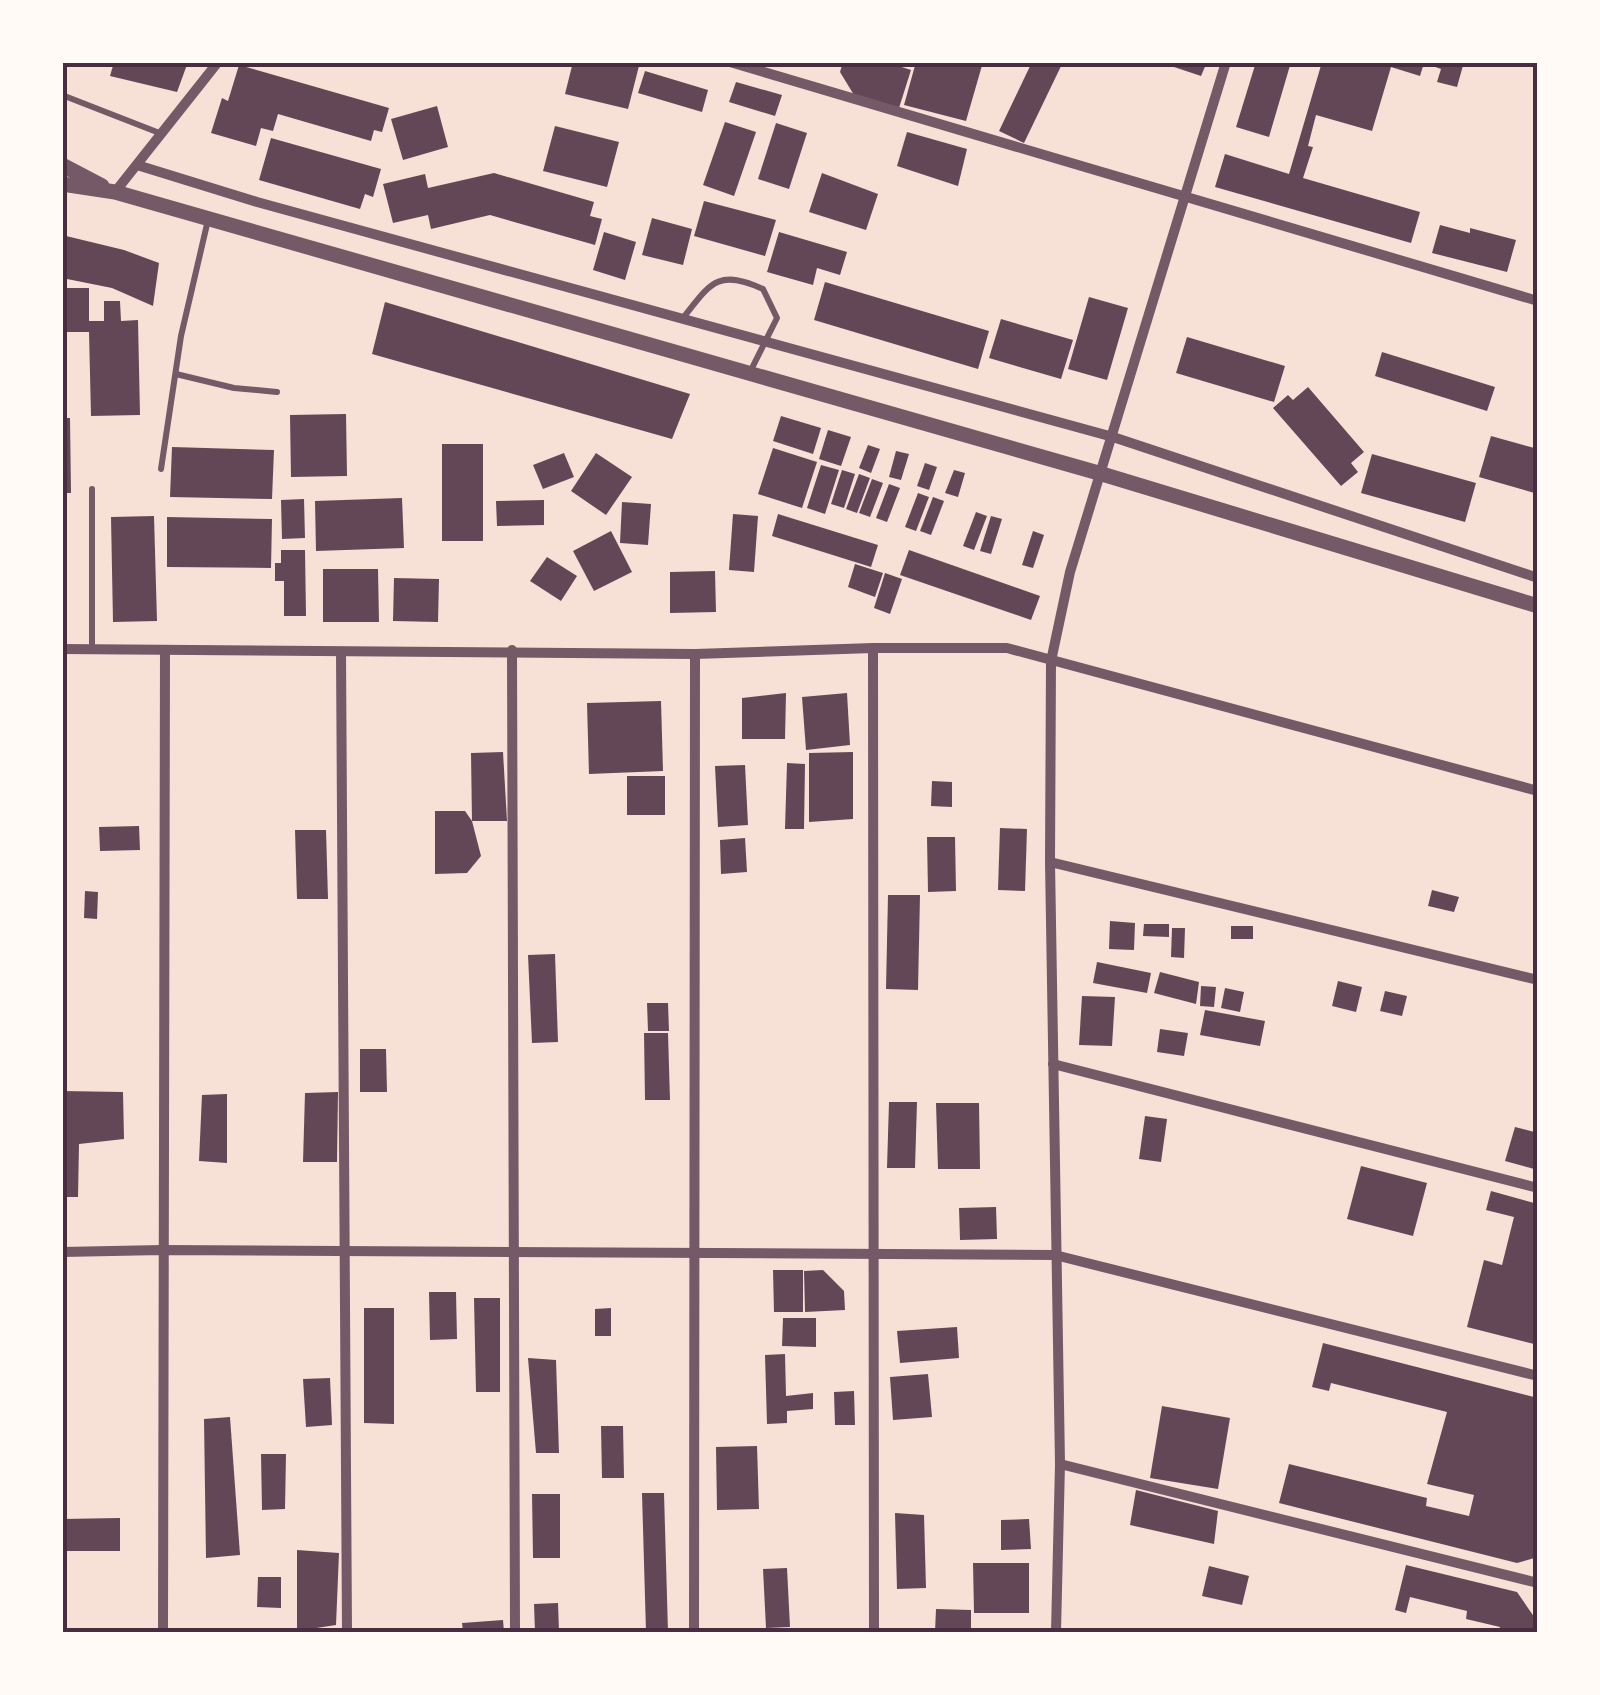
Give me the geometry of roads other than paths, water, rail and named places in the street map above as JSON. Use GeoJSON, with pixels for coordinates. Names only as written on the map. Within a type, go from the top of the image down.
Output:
{"type":"FeatureCollection","features":[{"type":"Feature","properties":{"kind":"street"},"geometry":{"type":"LineString","coordinates":[[115,192],[218,62]]}},
{"type":"Feature","properties":{"kind":"street"},"geometry":{"type":"LineString","coordinates":[[730,62],[1538,301]]}},
{"type":"Feature","properties":{"kind":"street"},"geometry":{"type":"LineString","coordinates":[[1056,1632],[1060,1464],[1050,661],[1070,572],[1226,62]]}},
{"type":"Feature","properties":{"kind":"street"},"geometry":{"type":"LineString","coordinates":[[137,164],[276,207],[1113,437],[1538,578]]}},
{"type":"Feature","properties":{"kind":"street"},"geometry":{"type":"LineString","coordinates":[[62,165],[115,192]]}},
{"type":"Feature","properties":{"kind":"street"},"geometry":{"type":"LineString","coordinates":[[62,184],[115,192],[1102,474],[1538,606]]}},
{"type":"Feature","properties":{"kind":"street"},"geometry":{"type":"LineString","coordinates":[[874,648],[874,1632]]}},
{"type":"Feature","properties":{"kind":"street"},"geometry":{"type":"LineString","coordinates":[[62,649],[694,654],[1007,648],[1538,791]]}},
{"type":"Feature","properties":{"kind":"street"},"geometry":{"type":"LineString","coordinates":[[162,1632],[164,650]]}},
{"type":"Feature","properties":{"kind":"street"},"geometry":{"type":"LineString","coordinates":[[512,650],[514,1632]]}},
{"type":"Feature","properties":{"kind":"street"},"geometry":{"type":"LineString","coordinates":[[341,652],[347,1632]]}},
{"type":"Feature","properties":{"kind":"street"},"geometry":{"type":"LineString","coordinates":[[694,654],[694,1632]]}},
{"type":"Feature","properties":{"kind":"street"},"geometry":{"type":"LineString","coordinates":[[1050,862],[1538,980]]}},
{"type":"Feature","properties":{"kind":"street"},"geometry":{"type":"LineString","coordinates":[[1053,1064],[1538,1188]]}},
{"type":"Feature","properties":{"kind":"street"},"geometry":{"type":"LineString","coordinates":[[62,1252],[1055,1255],[1538,1376]]}},
{"type":"Feature","properties":{"kind":"street"},"geometry":{"type":"LineString","coordinates":[[1060,1464],[1538,1583]]}},
{"type":"Feature","properties":{"kind":"lane"},"geometry":{"type":"LineString","coordinates":[[62,96],[162,134]]}},
{"type":"Feature","properties":{"kind":"lane"},"geometry":{"type":"LineString","coordinates":[[162,469],[181,336],[209,219]]}},
{"type":"Feature","properties":{"kind":"lane"},"geometry":{"type":"LineString","coordinates":[[682,319],[710,285],[723,279],[741,279],[763,288],[776,318],[749,374]]}},
{"type":"Feature","properties":{"kind":"lane"},"geometry":{"type":"LineString","coordinates":[[176,374],[234,388],[277,392]]}},
{"type":"Feature","properties":{"kind":"lane"},"geometry":{"type":"LineString","coordinates":[[92,489],[92,649]]}}]}
